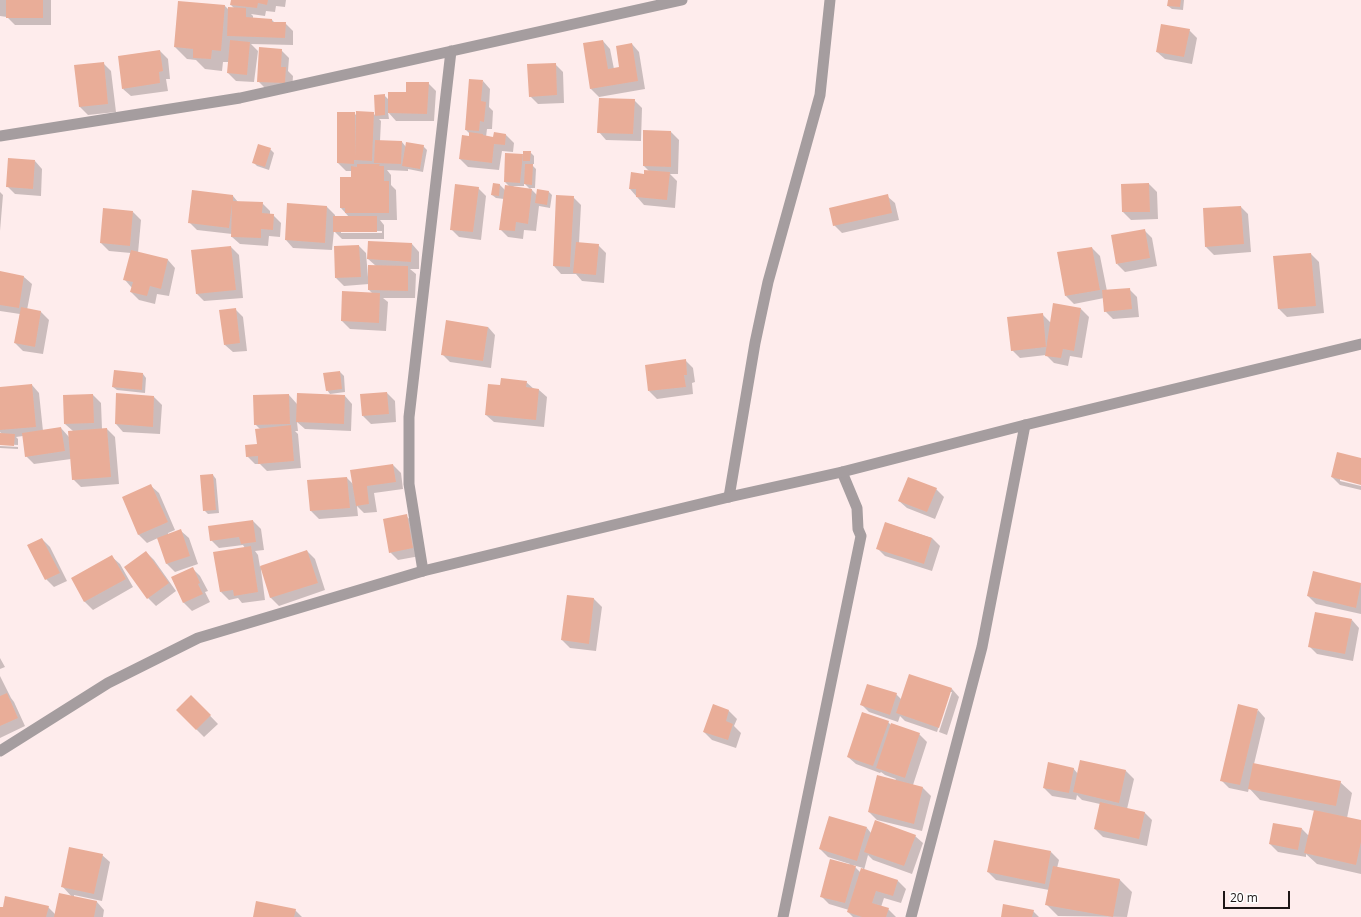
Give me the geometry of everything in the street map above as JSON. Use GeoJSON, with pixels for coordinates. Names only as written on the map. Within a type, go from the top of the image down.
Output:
{"type":"FeatureCollection","features":[{"type":"Feature","properties":{"kind":"street"},"geometry":{"type":"LineString","coordinates":[[0,136],[240,98],[682,0]]}},
{"type":"Feature","properties":{"kind":"street"},"geometry":{"type":"LineString","coordinates":[[729,496],[755,343],[768,282],[820,95],[830,0]]}},
{"type":"Feature","properties":{"kind":"street"},"geometry":{"type":"LineString","coordinates":[[423,571],[409,484],[409,417],[451,51]]}},
{"type":"Feature","properties":{"kind":"street"},"geometry":{"type":"LineString","coordinates":[[0,751],[108,683],[198,638],[423,571],[729,496],[842,472],[1025,425],[1361,344]]}},
{"type":"Feature","properties":{"kind":"street"},"geometry":{"type":"LineString","coordinates":[[911,917],[982,647],[1025,425]]}},
{"type":"Feature","properties":{"kind":"street"},"geometry":{"type":"LineString","coordinates":[[783,917],[861,536],[858,529],[857,508],[842,472]]}},
{"type":"Feature","properties":{"kind":"building"},"geometry":{"type":"Polygon","coordinates":[[[6,0],[43,0],[43,18],[6,18],[6,0]]]}},
{"type":"Feature","properties":{"kind":"building"},"geometry":{"type":"Polygon","coordinates":[[[231,0],[268,0],[267,5],[258,3],[257,8],[230,5],[231,0]]]}},
{"type":"Feature","properties":{"kind":"building"},"geometry":{"type":"Polygon","coordinates":[[[1168,0],[1181,0],[1180,7],[1167,6],[1168,0]]]}},
{"type":"Feature","properties":{"kind":"building"},"geometry":{"type":"Polygon","coordinates":[[[178,1],[225,5],[221,51],[212,50],[211,59],[193,58],[193,49],[174,47],[178,1]]]}},
{"type":"Feature","properties":{"kind":"building"},"geometry":{"type":"Polygon","coordinates":[[[228,7],[246,8],[246,17],[272,19],[272,22],[286,22],[285,38],[227,36],[228,7]]]}},
{"type":"Feature","properties":{"kind":"building"},"geometry":{"type":"Polygon","coordinates":[[[1161,24],[1190,29],[1184,57],[1156,52],[1161,24]]]}},
{"type":"Feature","properties":{"kind":"building"},"geometry":{"type":"Polygon","coordinates":[[[230,40],[250,42],[247,75],[227,73],[230,40]]]}},
{"type":"Feature","properties":{"kind":"building"},"geometry":{"type":"Polygon","coordinates":[[[603,40],[608,69],[619,67],[616,46],[632,43],[638,81],[590,89],[583,43],[603,40]]]}},
{"type":"Feature","properties":{"kind":"building"},"geometry":{"type":"Polygon","coordinates":[[[259,47],[282,49],[281,67],[286,67],[285,83],[257,82],[259,47]]]}},
{"type":"Feature","properties":{"kind":"building"},"geometry":{"type":"Polygon","coordinates":[[[160,50],[163,71],[159,72],[160,83],[122,89],[118,56],[160,50]]]}},
{"type":"Feature","properties":{"kind":"building"},"geometry":{"type":"Polygon","coordinates":[[[104,62],[108,104],[79,107],[74,65],[104,62]]]}},
{"type":"Feature","properties":{"kind":"building"},"geometry":{"type":"Polygon","coordinates":[[[556,63],[557,95],[529,97],[527,64],[556,63]]]}},
{"type":"Feature","properties":{"kind":"building"},"geometry":{"type":"Polygon","coordinates":[[[469,79],[483,80],[481,101],[486,102],[484,122],[480,121],[479,131],[465,130],[469,79]]]}},
{"type":"Feature","properties":{"kind":"building"},"geometry":{"type":"Polygon","coordinates":[[[406,82],[429,82],[427,114],[388,113],[388,92],[406,92],[406,82]]]}},
{"type":"Feature","properties":{"kind":"building"},"geometry":{"type":"Polygon","coordinates":[[[385,94],[385,115],[375,116],[374,95],[385,94]]]}},
{"type":"Feature","properties":{"kind":"building"},"geometry":{"type":"Polygon","coordinates":[[[599,98],[635,99],[633,134],[597,133],[599,98]]]}},
{"type":"Feature","properties":{"kind":"building"},"geometry":{"type":"Polygon","coordinates":[[[356,111],[374,112],[372,161],[354,160],[354,164],[337,163],[337,112],[355,112],[355,156],[356,111]]]}},
{"type":"Feature","properties":{"kind":"building"},"geometry":{"type":"Polygon","coordinates":[[[643,130],[671,131],[671,167],[643,166],[643,130]]]}},
{"type":"Feature","properties":{"kind":"building"},"geometry":{"type":"Polygon","coordinates":[[[469,132],[493,137],[494,132],[506,134],[505,145],[494,144],[492,163],[459,159],[462,135],[469,136],[469,132]]]}},
{"type":"Feature","properties":{"kind":"building"},"geometry":{"type":"Polygon","coordinates":[[[375,140],[402,141],[401,164],[374,163],[375,140]]]}},
{"type":"Feature","properties":{"kind":"building"},"geometry":{"type":"Polygon","coordinates":[[[406,142],[424,145],[420,169],[402,166],[406,142]]]}},
{"type":"Feature","properties":{"kind":"building"},"geometry":{"type":"Polygon","coordinates":[[[258,144],[271,148],[265,167],[252,163],[258,144]]]}},
{"type":"Feature","properties":{"kind":"building"},"geometry":{"type":"Polygon","coordinates":[[[523,151],[531,151],[530,161],[523,161],[523,151]]]}},
{"type":"Feature","properties":{"kind":"building"},"geometry":{"type":"Polygon","coordinates":[[[505,153],[523,154],[520,183],[504,182],[505,153]]]}},
{"type":"Feature","properties":{"kind":"building"},"geometry":{"type":"Polygon","coordinates":[[[8,158],[35,160],[33,189],[6,187],[8,158]]]}},
{"type":"Feature","properties":{"kind":"building"},"geometry":{"type":"Polygon","coordinates":[[[357,164],[380,164],[379,166],[384,166],[384,181],[389,181],[389,213],[345,213],[345,208],[340,208],[340,177],[351,177],[351,166],[357,167],[357,164]]]}},
{"type":"Feature","properties":{"kind":"building"},"geometry":{"type":"Polygon","coordinates":[[[525,164],[533,164],[532,185],[524,184],[525,164]]]}},
{"type":"Feature","properties":{"kind":"building"},"geometry":{"type":"Polygon","coordinates":[[[644,170],[670,172],[667,200],[636,197],[636,189],[629,189],[631,172],[644,174],[644,170]]]}},
{"type":"Feature","properties":{"kind":"building"},"geometry":{"type":"Polygon","coordinates":[[[493,183],[500,184],[499,196],[491,195],[493,183]]]}},
{"type":"Feature","properties":{"kind":"building"},"geometry":{"type":"Polygon","coordinates":[[[1149,183],[1150,212],[1122,212],[1121,184],[1149,183]]]}},
{"type":"Feature","properties":{"kind":"building"},"geometry":{"type":"Polygon","coordinates":[[[455,184],[479,187],[473,232],[450,230],[455,184]]]}},
{"type":"Feature","properties":{"kind":"building"},"geometry":{"type":"Polygon","coordinates":[[[505,185],[532,189],[528,224],[516,222],[515,231],[499,230],[505,185]]]}},
{"type":"Feature","properties":{"kind":"building"},"geometry":{"type":"Polygon","coordinates":[[[537,189],[549,191],[547,205],[535,203],[537,189]]]}},
{"type":"Feature","properties":{"kind":"building"},"geometry":{"type":"Polygon","coordinates":[[[192,190],[233,195],[233,201],[263,202],[262,213],[274,214],[273,230],[261,229],[261,238],[231,237],[232,204],[229,228],[188,223],[192,190]]]}},
{"type":"Feature","properties":{"kind":"building"},"geometry":{"type":"Polygon","coordinates":[[[888,194],[892,213],[833,226],[829,208],[888,194]]]}},
{"type":"Feature","properties":{"kind":"building"},"geometry":{"type":"Polygon","coordinates":[[[556,195],[574,196],[570,267],[553,266],[556,195]]]}},
{"type":"Feature","properties":{"kind":"building"},"geometry":{"type":"Polygon","coordinates":[[[287,203],[327,206],[325,243],[285,240],[287,203]]]}},
{"type":"Feature","properties":{"kind":"building"},"geometry":{"type":"Polygon","coordinates":[[[1241,206],[1244,244],[1205,247],[1203,208],[1241,206]]]}},
{"type":"Feature","properties":{"kind":"building"},"geometry":{"type":"Polygon","coordinates":[[[103,208],[133,211],[130,246],[100,243],[103,208]]]}},
{"type":"Feature","properties":{"kind":"building"},"geometry":{"type":"Polygon","coordinates":[[[333,216],[377,216],[377,232],[333,232],[333,216]]]}},
{"type":"Feature","properties":{"kind":"building"},"geometry":{"type":"Polygon","coordinates":[[[1145,229],[1150,258],[1116,264],[1111,235],[1145,229]]]}},
{"type":"Feature","properties":{"kind":"building"},"geometry":{"type":"Polygon","coordinates":[[[368,241],[412,243],[411,262],[367,259],[368,241]]]}},
{"type":"Feature","properties":{"kind":"building"},"geometry":{"type":"Polygon","coordinates":[[[576,242],[599,244],[596,275],[573,273],[576,242]]]}},
{"type":"Feature","properties":{"kind":"building"},"geometry":{"type":"Polygon","coordinates":[[[359,245],[361,277],[335,278],[334,246],[359,245]]]}},
{"type":"Feature","properties":{"kind":"building"},"geometry":{"type":"Polygon","coordinates":[[[231,246],[236,290],[196,294],[191,250],[231,246]]]}},
{"type":"Feature","properties":{"kind":"building"},"geometry":{"type":"Polygon","coordinates":[[[1092,247],[1100,290],[1065,296],[1057,252],[1092,247]]]}},
{"type":"Feature","properties":{"kind":"building"},"geometry":{"type":"Polygon","coordinates":[[[131,250],[168,259],[161,289],[150,286],[147,296],[130,292],[133,282],[123,280],[131,250]]]}},
{"type":"Feature","properties":{"kind":"building"},"geometry":{"type":"Polygon","coordinates":[[[1311,253],[1316,306],[1278,309],[1273,256],[1311,253]]]}},
{"type":"Feature","properties":{"kind":"building"},"geometry":{"type":"Polygon","coordinates":[[[368,265],[408,266],[408,291],[368,290],[368,265]]]}},
{"type":"Feature","properties":{"kind":"building"},"geometry":{"type":"Polygon","coordinates":[[[0,271],[24,276],[19,308],[0,305],[0,271]]]}},
{"type":"Feature","properties":{"kind":"building"},"geometry":{"type":"Polygon","coordinates":[[[1130,288],[1132,309],[1104,312],[1102,290],[1130,288]]]}},
{"type":"Feature","properties":{"kind":"building"},"geometry":{"type":"Polygon","coordinates":[[[342,291],[380,293],[379,323],[341,321],[342,291]]]}},
{"type":"Feature","properties":{"kind":"building"},"geometry":{"type":"Polygon","coordinates":[[[1053,303],[1081,308],[1074,351],[1063,349],[1061,358],[1045,356],[1053,303]]]}},
{"type":"Feature","properties":{"kind":"building"},"geometry":{"type":"Polygon","coordinates":[[[21,307],[41,311],[35,347],[14,343],[21,307]]]}},
{"type":"Feature","properties":{"kind":"building"},"geometry":{"type":"Polygon","coordinates":[[[236,308],[240,343],[224,345],[219,310],[236,308]]]}},
{"type":"Feature","properties":{"kind":"building"},"geometry":{"type":"Polygon","coordinates":[[[1043,313],[1046,347],[1011,351],[1007,317],[1043,313]]]}},
{"type":"Feature","properties":{"kind":"building"},"geometry":{"type":"Polygon","coordinates":[[[446,320],[488,327],[483,361],[441,355],[446,320]]]}},
{"type":"Feature","properties":{"kind":"building"},"geometry":{"type":"Polygon","coordinates":[[[686,359],[687,375],[684,375],[686,387],[648,391],[645,365],[686,359]]]}},
{"type":"Feature","properties":{"kind":"building"},"geometry":{"type":"Polygon","coordinates":[[[114,370],[143,373],[142,390],[112,387],[114,370]]]}},
{"type":"Feature","properties":{"kind":"building"},"geometry":{"type":"Polygon","coordinates":[[[340,371],[342,389],[326,391],[323,373],[340,371]]]}},
{"type":"Feature","properties":{"kind":"building"},"geometry":{"type":"Polygon","coordinates":[[[501,378],[527,381],[526,387],[539,389],[536,420],[485,415],[488,384],[500,385],[501,378]]]}},
{"type":"Feature","properties":{"kind":"building"},"geometry":{"type":"Polygon","coordinates":[[[32,384],[36,427],[0,430],[0,387],[32,384]]]}},
{"type":"Feature","properties":{"kind":"building"},"geometry":{"type":"Polygon","coordinates":[[[387,392],[389,414],[362,416],[360,394],[387,392]]]}},
{"type":"Feature","properties":{"kind":"building"},"geometry":{"type":"Polygon","coordinates":[[[116,393],[154,396],[153,427],[115,424],[116,393]]]}},
{"type":"Feature","properties":{"kind":"building"},"geometry":{"type":"Polygon","coordinates":[[[297,393],[345,395],[344,424],[296,422],[297,393]]]}},
{"type":"Feature","properties":{"kind":"building"},"geometry":{"type":"Polygon","coordinates":[[[93,394],[94,423],[64,424],[63,395],[93,394]]]}},
{"type":"Feature","properties":{"kind":"building"},"geometry":{"type":"Polygon","coordinates":[[[289,394],[290,424],[254,425],[253,395],[289,394]]]}},
{"type":"Feature","properties":{"kind":"building"},"geometry":{"type":"Polygon","coordinates":[[[291,425],[294,461],[258,464],[258,456],[246,457],[245,445],[257,444],[255,429],[291,425]]]}},
{"type":"Feature","properties":{"kind":"building"},"geometry":{"type":"Polygon","coordinates":[[[61,427],[65,451],[25,457],[22,433],[61,427]]]}},
{"type":"Feature","properties":{"kind":"building"},"geometry":{"type":"Polygon","coordinates":[[[107,428],[111,477],[72,480],[68,431],[107,428]]]}},
{"type":"Feature","properties":{"kind":"building"},"geometry":{"type":"Polygon","coordinates":[[[0,433],[15,434],[14,446],[0,445],[0,433]]]}},
{"type":"Feature","properties":{"kind":"building"},"geometry":{"type":"Polygon","coordinates":[[[1337,452],[1361,458],[1361,485],[1331,477],[1337,452]]]}},
{"type":"Feature","properties":{"kind":"building"},"geometry":{"type":"Polygon","coordinates":[[[393,464],[396,482],[367,486],[369,504],[356,506],[350,470],[393,464]]]}},
{"type":"Feature","properties":{"kind":"building"},"geometry":{"type":"Polygon","coordinates":[[[213,474],[216,510],[203,511],[200,475],[213,474]]]}},
{"type":"Feature","properties":{"kind":"building"},"geometry":{"type":"Polygon","coordinates":[[[347,477],[350,508],[310,511],[307,480],[347,477]]]}},
{"type":"Feature","properties":{"kind":"building"},"geometry":{"type":"Polygon","coordinates":[[[908,477],[937,488],[927,512],[898,501],[908,477]]]}},
{"type":"Feature","properties":{"kind":"building"},"geometry":{"type":"Polygon","coordinates":[[[151,484],[168,522],[138,535],[122,497],[151,484]]]}},
{"type":"Feature","properties":{"kind":"building"},"geometry":{"type":"Polygon","coordinates":[[[407,514],[413,548],[389,553],[383,519],[407,514]]]}},
{"type":"Feature","properties":{"kind":"building"},"geometry":{"type":"Polygon","coordinates":[[[253,520],[256,542],[241,544],[239,537],[210,541],[208,526],[253,520]]]}},
{"type":"Feature","properties":{"kind":"building"},"geometry":{"type":"Polygon","coordinates":[[[885,522],[932,538],[924,564],[876,549],[885,522]]]}},
{"type":"Feature","properties":{"kind":"building"},"geometry":{"type":"Polygon","coordinates":[[[181,529],[190,556],[166,564],[157,538],[181,529]]]}},
{"type":"Feature","properties":{"kind":"building"},"geometry":{"type":"Polygon","coordinates":[[[42,538],[60,573],[45,580],[27,545],[42,538]]]}},
{"type":"Feature","properties":{"kind":"building"},"geometry":{"type":"Polygon","coordinates":[[[251,546],[258,592],[234,596],[233,590],[220,592],[213,552],[251,546]]]}},
{"type":"Feature","properties":{"kind":"building"},"geometry":{"type":"Polygon","coordinates":[[[307,550],[318,583],[270,598],[260,566],[307,550]]]}},
{"type":"Feature","properties":{"kind":"building"},"geometry":{"type":"Polygon","coordinates":[[[146,551],[169,583],[147,599],[124,567],[146,551]]]}},
{"type":"Feature","properties":{"kind":"building"},"geometry":{"type":"Polygon","coordinates":[[[112,555],[126,579],[84,602],[71,578],[112,555]]]}},
{"type":"Feature","properties":{"kind":"building"},"geometry":{"type":"Polygon","coordinates":[[[193,567],[200,583],[198,584],[203,594],[183,603],[171,577],[193,567]]]}},
{"type":"Feature","properties":{"kind":"building"},"geometry":{"type":"Polygon","coordinates":[[[1313,571],[1361,583],[1356,608],[1307,596],[1313,571]]]}},
{"type":"Feature","properties":{"kind":"building"},"geometry":{"type":"Polygon","coordinates":[[[567,595],[594,598],[589,644],[561,640],[567,595]]]}},
{"type":"Feature","properties":{"kind":"building"},"geometry":{"type":"Polygon","coordinates":[[[1315,612],[1352,619],[1345,654],[1308,647],[1315,612]]]}},
{"type":"Feature","properties":{"kind":"building"},"geometry":{"type":"Polygon","coordinates":[[[909,674],[952,688],[939,728],[896,713],[909,674]]]}},
{"type":"Feature","properties":{"kind":"building"},"geometry":{"type":"Polygon","coordinates":[[[867,684],[897,693],[890,715],[860,705],[867,684]]]}},
{"type":"Feature","properties":{"kind":"building"},"geometry":{"type":"Polygon","coordinates":[[[7,693],[18,718],[0,726],[0,696],[7,693]]]}},
{"type":"Feature","properties":{"kind":"building"},"geometry":{"type":"Polygon","coordinates":[[[191,695],[211,715],[196,730],[176,710],[191,695]]]}},
{"type":"Feature","properties":{"kind":"building"},"geometry":{"type":"Polygon","coordinates":[[[713,704],[729,710],[726,721],[733,724],[728,740],[703,732],[713,704]]]}},
{"type":"Feature","properties":{"kind":"building"},"geometry":{"type":"Polygon","coordinates":[[[1238,704],[1258,709],[1240,785],[1220,781],[1238,704]]]}},
{"type":"Feature","properties":{"kind":"building"},"geometry":{"type":"Polygon","coordinates":[[[862,712],[889,721],[873,766],[847,757],[862,712]]]}},
{"type":"Feature","properties":{"kind":"building"},"geometry":{"type":"Polygon","coordinates":[[[891,723],[920,733],[905,778],[876,768],[891,723]]]}},
{"type":"Feature","properties":{"kind":"building"},"geometry":{"type":"Polygon","coordinates":[[[1080,760],[1126,770],[1119,803],[1073,792],[1080,760]]]}},
{"type":"Feature","properties":{"kind":"building"},"geometry":{"type":"Polygon","coordinates":[[[1048,762],[1074,768],[1069,793],[1043,788],[1048,762]]]}},
{"type":"Feature","properties":{"kind":"building"},"geometry":{"type":"Polygon","coordinates":[[[1253,763],[1341,781],[1336,806],[1248,789],[1253,763]]]}},
{"type":"Feature","properties":{"kind":"building"},"geometry":{"type":"Polygon","coordinates":[[[877,775],[923,787],[914,824],[868,812],[877,775]]]}},
{"type":"Feature","properties":{"kind":"building"},"geometry":{"type":"Polygon","coordinates":[[[1100,802],[1145,812],[1139,839],[1094,829],[1100,802]]]}},
{"type":"Feature","properties":{"kind":"building"},"geometry":{"type":"Polygon","coordinates":[[[1314,810],[1361,820],[1361,842],[1356,865],[1304,853],[1314,810]]]}},
{"type":"Feature","properties":{"kind":"building"},"geometry":{"type":"Polygon","coordinates":[[[829,816],[867,827],[857,861],[819,849],[829,816]]]}},
{"type":"Feature","properties":{"kind":"building"},"geometry":{"type":"Polygon","coordinates":[[[875,820],[916,835],[904,866],[864,852],[875,820]]]}},
{"type":"Feature","properties":{"kind":"building"},"geometry":{"type":"Polygon","coordinates":[[[1273,823],[1302,828],[1298,850],[1269,844],[1273,823]]]}},
{"type":"Feature","properties":{"kind":"building"},"geometry":{"type":"Polygon","coordinates":[[[994,840],[1051,851],[1045,884],[987,872],[994,840]]]}},
{"type":"Feature","properties":{"kind":"building"},"geometry":{"type":"Polygon","coordinates":[[[69,847],[103,854],[94,894],[61,887],[69,847]]]}},
{"type":"Feature","properties":{"kind":"building"},"geometry":{"type":"Polygon","coordinates":[[[830,859],[856,866],[845,903],[820,897],[830,859]]]}},
{"type":"Feature","properties":{"kind":"building"},"geometry":{"type":"Polygon","coordinates":[[[1053,866],[1120,879],[1113,917],[1045,905],[1053,866]]]}},
{"type":"Feature","properties":{"kind":"building"},"geometry":{"type":"Polygon","coordinates":[[[861,868],[898,880],[893,896],[876,891],[872,903],[889,908],[886,917],[862,917],[847,912],[861,868]]]}},
{"type":"Feature","properties":{"kind":"building"},"geometry":{"type":"Polygon","coordinates":[[[59,893],[97,901],[94,917],[54,917],[59,893]]]}},
{"type":"Feature","properties":{"kind":"building"},"geometry":{"type":"Polygon","coordinates":[[[5,896],[49,906],[46,917],[0,917],[0,907],[3,907],[5,896]]]}},
{"type":"Feature","properties":{"kind":"building"},"geometry":{"type":"Polygon","coordinates":[[[256,901],[296,909],[294,917],[253,917],[256,901]]]}},
{"type":"Feature","properties":{"kind":"building"},"geometry":{"type":"Polygon","coordinates":[[[1003,904],[1034,910],[1032,917],[1001,917],[1003,904]]]}}]}
